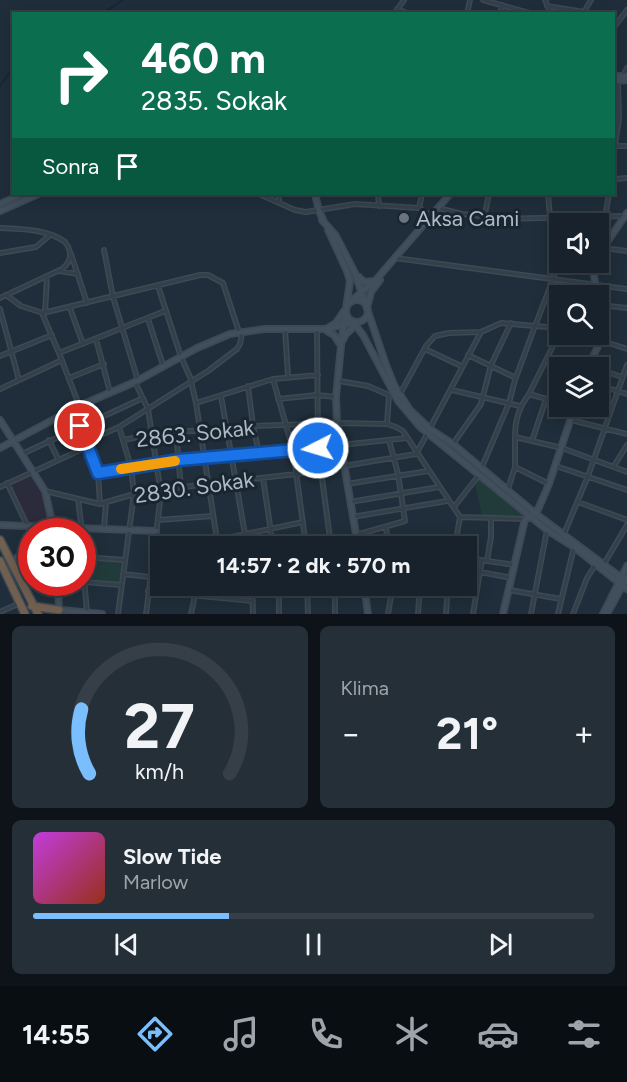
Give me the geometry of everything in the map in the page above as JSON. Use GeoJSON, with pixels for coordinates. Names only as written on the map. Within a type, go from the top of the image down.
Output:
{"type":"FeatureCollection","features":[{"type":"Feature","properties":{"kind":"highway"},"geometry":{"type":"LineString","coordinates":[[0,540],[36,610]]}},
{"type":"Feature","properties":{"kind":"highway"},"geometry":{"type":"LineString","coordinates":[[0,561],[25,614]]}},
{"type":"Feature","properties":{"kind":"highway"},"geometry":{"type":"LineString","coordinates":[[25,614],[27,608],[58,611]]}},
{"type":"Feature","properties":{"kind":"main road"},"geometry":{"type":"LineString","coordinates":[[616,81],[626,77]]}},
{"type":"Feature","properties":{"kind":"main road"},"geometry":{"type":"LineString","coordinates":[[0,204],[21,195]]}},
{"type":"Feature","properties":{"kind":"main road"},"geometry":{"type":"LineString","coordinates":[[0,211],[36,195]]}},
{"type":"Feature","properties":{"kind":"main road"},"geometry":{"type":"LineString","coordinates":[[315,195],[322,220],[349,276],[350,292],[343,324],[336,397],[341,445],[356,535]]}},
{"type":"Feature","properties":{"kind":"main road"},"geometry":{"type":"LineString","coordinates":[[340,349],[348,332],[367,316],[372,290],[406,245],[449,195]]}},
{"type":"Feature","properties":{"kind":"main road"},"geometry":{"type":"LineString","coordinates":[[609,239],[626,214]]}},
{"type":"Feature","properties":{"kind":"main road"},"geometry":{"type":"LineString","coordinates":[[322,220],[336,237],[355,273],[383,358],[399,395],[410,410],[429,431],[453,444],[508,489],[531,516],[564,534],[624,582]]}},
{"type":"Feature","properties":{"kind":"main road"},"geometry":{"type":"LineString","coordinates":[[320,328],[335,324],[351,301],[375,281],[396,258]]}},
{"type":"Feature","properties":{"kind":"main road"},"geometry":{"type":"LineString","coordinates":[[355,273],[363,282],[375,281]]}},
{"type":"Feature","properties":{"kind":"main road"},"geometry":{"type":"LineString","coordinates":[[594,283],[595,273]]}},
{"type":"Feature","properties":{"kind":"main road"},"geometry":{"type":"LineString","coordinates":[[351,301],[362,300],[368,307]]}},
{"type":"Feature","properties":{"kind":"main road"},"geometry":{"type":"LineString","coordinates":[[346,308],[346,315],[356,323],[363,335],[391,393],[408,413],[547,530],[624,582]]}},
{"type":"Feature","properties":{"kind":"main road"},"geometry":{"type":"LineString","coordinates":[[0,448],[80,406],[164,367],[215,339],[241,332],[285,328],[332,329],[343,324],[356,323]]}},
{"type":"Feature","properties":{"kind":"main road"},"geometry":{"type":"LineString","coordinates":[[320,328],[339,340],[340,349]]}},
{"type":"Feature","properties":{"kind":"main road"},"geometry":{"type":"LineString","coordinates":[[348,332],[363,335]]}},
{"type":"Feature","properties":{"kind":"main road"},"geometry":{"type":"LineString","coordinates":[[503,614],[531,516],[549,484],[571,417]]}},
{"type":"Feature","properties":{"kind":"main road"},"geometry":{"type":"LineString","coordinates":[[0,420],[45,491],[51,518]]}},
{"type":"Feature","properties":{"kind":"main road"},"geometry":{"type":"LineString","coordinates":[[0,525],[18,526]]}},
{"type":"Feature","properties":{"kind":"main road"},"geometry":{"type":"LineString","coordinates":[[96,529],[156,531]]}},
{"type":"Feature","properties":{"kind":"main road"},"geometry":{"type":"LineString","coordinates":[[10,561],[18,557]]}},
{"type":"Feature","properties":{"kind":"main road"},"geometry":{"type":"LineString","coordinates":[[608,614],[624,582],[627,566]]}},
{"type":"Feature","properties":{"kind":"main road"},"geometry":{"type":"LineString","coordinates":[[603,614],[624,582]]}},
{"type":"Feature","properties":{"kind":"main road"},"geometry":{"type":"LineString","coordinates":[[366,596],[368,614]]}},
{"type":"Feature","properties":{"kind":"main road"},"geometry":{"type":"LineString","coordinates":[[58,611],[85,611],[102,614]]}},
{"type":"Feature","properties":{"kind":"main road"},"geometry":{"type":"LineString","coordinates":[[58,611],[67,614]]}},
{"type":"Feature","properties":{"kind":"main road"},"geometry":{"type":"LineString","coordinates":[[72,614],[85,611]]}},
{"type":"Feature","properties":{"kind":"street"},"geometry":{"type":"LineString","coordinates":[[395,12],[404,0]]}},
{"type":"Feature","properties":{"kind":"street"},"geometry":{"type":"LineString","coordinates":[[483,0],[525,12]]}},
{"type":"Feature","properties":{"kind":"street"},"geometry":{"type":"LineString","coordinates":[[545,0],[550,12]]}},
{"type":"Feature","properties":{"kind":"street"},"geometry":{"type":"LineString","coordinates":[[500,12],[502,5]]}},
{"type":"Feature","properties":{"kind":"street"},"geometry":{"type":"LineString","coordinates":[[547,6],[578,12]]}},
{"type":"Feature","properties":{"kind":"street"},"geometry":{"type":"LineString","coordinates":[[396,9],[404,12]]}},
{"type":"Feature","properties":{"kind":"street"},"geometry":{"type":"LineString","coordinates":[[615,26],[627,10]]}},
{"type":"Feature","properties":{"kind":"street"},"geometry":{"type":"LineString","coordinates":[[626,77],[627,68]]}},
{"type":"Feature","properties":{"kind":"street"},"geometry":{"type":"LineString","coordinates":[[615,141],[619,119],[616,81]]}},
{"type":"Feature","properties":{"kind":"street"},"geometry":{"type":"LineString","coordinates":[[261,195],[300,212],[348,205],[419,208],[431,216]]}},
{"type":"Feature","properties":{"kind":"street"},"geometry":{"type":"LineString","coordinates":[[279,195],[279,203]]}},
{"type":"Feature","properties":{"kind":"street"},"geometry":{"type":"LineString","coordinates":[[378,195],[379,206]]}},
{"type":"Feature","properties":{"kind":"street"},"geometry":{"type":"LineString","coordinates":[[419,208],[422,195]]}},
{"type":"Feature","properties":{"kind":"street"},"geometry":{"type":"LineString","coordinates":[[484,215],[489,195]]}},
{"type":"Feature","properties":{"kind":"street"},"geometry":{"type":"LineString","coordinates":[[548,195],[550,213]]}},
{"type":"Feature","properties":{"kind":"street"},"geometry":{"type":"LineString","coordinates":[[605,213],[609,195]]}},
{"type":"Feature","properties":{"kind":"street"},"geometry":{"type":"LineString","coordinates":[[438,208],[462,214],[484,215],[493,219],[549,218]]}},
{"type":"Feature","properties":{"kind":"street"},"geometry":{"type":"LineString","coordinates":[[609,215],[626,214]]}},
{"type":"Feature","properties":{"kind":"street"},"geometry":{"type":"LineString","coordinates":[[0,228],[31,230],[62,240],[69,249],[87,303]]}},
{"type":"Feature","properties":{"kind":"street"},"geometry":{"type":"LineString","coordinates":[[0,253],[34,248],[42,244],[50,235]]}},
{"type":"Feature","properties":{"kind":"street"},"geometry":{"type":"LineString","coordinates":[[0,298],[59,271],[68,262],[69,249]]}},
{"type":"Feature","properties":{"kind":"street"},"geometry":{"type":"LineString","coordinates":[[609,249],[627,251]]}},
{"type":"Feature","properties":{"kind":"street"},"geometry":{"type":"LineString","coordinates":[[104,250],[121,329],[136,381],[148,409],[160,490],[156,536]]}},
{"type":"Feature","properties":{"kind":"street"},"geometry":{"type":"LineString","coordinates":[[396,258],[627,289]]}},
{"type":"Feature","properties":{"kind":"street"},"geometry":{"type":"LineString","coordinates":[[59,271],[78,274]]}},
{"type":"Feature","properties":{"kind":"street"},"geometry":{"type":"LineString","coordinates":[[482,467],[509,403],[515,380],[555,278],[555,273]]}},
{"type":"Feature","properties":{"kind":"street"},"geometry":{"type":"LineString","coordinates":[[6,295],[21,306],[43,313],[200,274],[221,281],[225,286],[241,332],[237,349],[208,371],[119,427],[87,441]]}},
{"type":"Feature","properties":{"kind":"street"},"geometry":{"type":"LineString","coordinates":[[47,276],[43,313],[80,406]]}},
{"type":"Feature","properties":{"kind":"street"},"geometry":{"type":"LineString","coordinates":[[158,285],[196,403],[216,536]]}},
{"type":"Feature","properties":{"kind":"street"},"geometry":{"type":"LineString","coordinates":[[609,305],[627,308]]}},
{"type":"Feature","properties":{"kind":"street"},"geometry":{"type":"LineString","coordinates":[[70,308],[83,344]]}},
{"type":"Feature","properties":{"kind":"street"},"geometry":{"type":"LineString","coordinates":[[0,309],[19,380]]}},
{"type":"Feature","properties":{"kind":"street"},"geometry":{"type":"LineString","coordinates":[[59,353],[165,311]]}},
{"type":"Feature","properties":{"kind":"street"},"geometry":{"type":"LineString","coordinates":[[148,319],[164,367]]}},
{"type":"Feature","properties":{"kind":"street"},"geometry":{"type":"LineString","coordinates":[[453,444],[478,410],[491,365],[511,323]]}},
{"type":"Feature","properties":{"kind":"street"},"geometry":{"type":"LineString","coordinates":[[399,395],[424,349],[430,341],[441,334],[481,332],[497,324],[511,323],[549,328]]}},
{"type":"Feature","properties":{"kind":"street"},"geometry":{"type":"LineString","coordinates":[[285,328],[288,376]]}},
{"type":"Feature","properties":{"kind":"street"},"geometry":{"type":"LineString","coordinates":[[320,328],[317,395],[318,448],[330,536]]}},
{"type":"Feature","properties":{"kind":"street"},"geometry":{"type":"LineString","coordinates":[[416,454],[481,332]]}},
{"type":"Feature","properties":{"kind":"street"},"geometry":{"type":"LineString","coordinates":[[0,356],[52,335]]}},
{"type":"Feature","properties":{"kind":"street"},"geometry":{"type":"LineString","coordinates":[[96,339],[110,393]]}},
{"type":"Feature","properties":{"kind":"street"},"geometry":{"type":"LineString","coordinates":[[609,343],[627,349]]}},
{"type":"Feature","properties":{"kind":"street"},"geometry":{"type":"LineString","coordinates":[[508,489],[515,467],[515,422],[520,405],[529,394],[553,345]]}},
{"type":"Feature","properties":{"kind":"street"},"geometry":{"type":"LineString","coordinates":[[424,349],[462,366]]}},
{"type":"Feature","properties":{"kind":"street"},"geometry":{"type":"LineString","coordinates":[[468,355],[514,377],[515,380]]}},
{"type":"Feature","properties":{"kind":"street"},"geometry":{"type":"LineString","coordinates":[[0,389],[62,360]]}},
{"type":"Feature","properties":{"kind":"street"},"geometry":{"type":"LineString","coordinates":[[69,378],[104,364]]}},
{"type":"Feature","properties":{"kind":"street"},"geometry":{"type":"LineString","coordinates":[[564,534],[588,476],[627,365]]}},
{"type":"Feature","properties":{"kind":"street"},"geometry":{"type":"LineString","coordinates":[[609,373],[622,377]]}},
{"type":"Feature","properties":{"kind":"street"},"geometry":{"type":"LineString","coordinates":[[196,403],[273,379],[318,375]]}},
{"type":"Feature","properties":{"kind":"street"},"geometry":{"type":"LineString","coordinates":[[273,379],[293,450],[305,536]]}},
{"type":"Feature","properties":{"kind":"street"},"geometry":{"type":"LineString","coordinates":[[337,381],[368,386],[391,393],[387,424],[402,431],[447,501],[454,507],[460,517],[457,536]]}},
{"type":"Feature","properties":{"kind":"street"},"geometry":{"type":"LineString","coordinates":[[248,386],[259,453]]}},
{"type":"Feature","properties":{"kind":"street"},"geometry":{"type":"LineString","coordinates":[[609,388],[627,394]]}},
{"type":"Feature","properties":{"kind":"street"},"geometry":{"type":"LineString","coordinates":[[452,390],[520,405]]}},
{"type":"Feature","properties":{"kind":"street"},"geometry":{"type":"LineString","coordinates":[[529,394],[549,400]]}},
{"type":"Feature","properties":{"kind":"street"},"geometry":{"type":"LineString","coordinates":[[278,399],[317,395],[336,397]]}},
{"type":"Feature","properties":{"kind":"street"},"geometry":{"type":"LineString","coordinates":[[221,396],[245,534]]}},
{"type":"Feature","properties":{"kind":"street"},"geometry":{"type":"LineString","coordinates":[[21,455],[143,398]]}},
{"type":"Feature","properties":{"kind":"street"},"geometry":{"type":"LineString","coordinates":[[532,441],[546,399],[549,398]]}},
{"type":"Feature","properties":{"kind":"street"},"geometry":{"type":"LineString","coordinates":[[571,420],[627,434]]}},
{"type":"Feature","properties":{"kind":"street","name":"2863. Sokak"},"geometry":{"type":"LineString","coordinates":[[124,440],[151,434],[201,429],[338,423],[387,424]]}},
{"type":"Feature","properties":{"kind":"street"},"geometry":{"type":"LineString","coordinates":[[45,491],[100,504],[98,473],[80,426]]}},
{"type":"Feature","properties":{"kind":"street"},"geometry":{"type":"LineString","coordinates":[[118,614],[134,494],[131,467],[119,427]]}},
{"type":"Feature","properties":{"kind":"street"},"geometry":{"type":"LineString","coordinates":[[176,432],[181,489]]}},
{"type":"Feature","properties":{"kind":"street"},"geometry":{"type":"LineString","coordinates":[[515,437],[562,448],[627,472]]}},
{"type":"Feature","properties":{"kind":"street"},"geometry":{"type":"LineString","coordinates":[[341,445],[407,438]]}},
{"type":"Feature","properties":{"kind":"street"},"geometry":{"type":"LineString","coordinates":[[49,440],[58,459]]}},
{"type":"Feature","properties":{"kind":"street"},"geometry":{"type":"LineString","coordinates":[[356,535],[405,521],[398,474],[389,440]]}},
{"type":"Feature","properties":{"kind":"street"},"geometry":{"type":"LineString","coordinates":[[614,466],[627,445]]}},
{"type":"Feature","properties":{"kind":"street"},"geometry":{"type":"LineString","coordinates":[[0,487],[89,446]]}},
{"type":"Feature","properties":{"kind":"street"},"geometry":{"type":"LineString","coordinates":[[98,473],[231,454],[318,448]]}},
{"type":"Feature","properties":{"kind":"street","name":"2830. Sokak"},"geometry":{"type":"LineString","coordinates":[[100,504],[134,494],[296,474],[416,454]]}},
{"type":"Feature","properties":{"kind":"street"},"geometry":{"type":"LineString","coordinates":[[556,466],[627,490]]}},
{"type":"Feature","properties":{"kind":"street"},"geometry":{"type":"LineString","coordinates":[[515,467],[549,484]]}},
{"type":"Feature","properties":{"kind":"street"},"geometry":{"type":"LineString","coordinates":[[347,484],[428,471]]}},
{"type":"Feature","properties":{"kind":"street"},"geometry":{"type":"LineString","coordinates":[[454,507],[479,474]]}},
{"type":"Feature","properties":{"kind":"street"},"geometry":{"type":"LineString","coordinates":[[262,478],[272,536]]}},
{"type":"Feature","properties":{"kind":"street"},"geometry":{"type":"LineString","coordinates":[[7,483],[23,518]]}},
{"type":"Feature","properties":{"kind":"street"},"geometry":{"type":"LineString","coordinates":[[350,502],[439,487]]}},
{"type":"Feature","properties":{"kind":"street"},"geometry":{"type":"LineString","coordinates":[[78,499],[80,518]]}},
{"type":"Feature","properties":{"kind":"street"},"geometry":{"type":"LineString","coordinates":[[352,518],[447,501]]}},
{"type":"Feature","properties":{"kind":"street"},"geometry":{"type":"LineString","coordinates":[[104,529],[106,502]]}},
{"type":"Feature","properties":{"kind":"street"},"geometry":{"type":"LineString","coordinates":[[578,502],[627,522],[604,564]]}},
{"type":"Feature","properties":{"kind":"street"},"geometry":{"type":"LineString","coordinates":[[158,520],[213,516]]}},
{"type":"Feature","properties":{"kind":"street"},"geometry":{"type":"LineString","coordinates":[[460,517],[531,516]]}},
{"type":"Feature","properties":{"kind":"street"},"geometry":{"type":"LineString","coordinates":[[487,561],[491,537],[491,517]]}},
{"type":"Feature","properties":{"kind":"street"},"geometry":{"type":"LineString","coordinates":[[236,536],[303,522]]}},
{"type":"Feature","properties":{"kind":"street"},"geometry":{"type":"LineString","coordinates":[[386,526],[387,536]]}},
{"type":"Feature","properties":{"kind":"street"},"geometry":{"type":"LineString","coordinates":[[531,614],[547,530]]}},
{"type":"Feature","properties":{"kind":"street"},"geometry":{"type":"LineString","coordinates":[[558,614],[574,547]]}},
{"type":"Feature","properties":{"kind":"street"},"geometry":{"type":"LineString","coordinates":[[96,557],[125,560]]}},
{"type":"Feature","properties":{"kind":"street"},"geometry":{"type":"LineString","coordinates":[[477,559],[515,566]]}},
{"type":"Feature","properties":{"kind":"street"},"geometry":{"type":"LineString","coordinates":[[473,614],[482,560]]}},
{"type":"Feature","properties":{"kind":"street"},"geometry":{"type":"LineString","coordinates":[[573,614],[587,578],[596,564]]}},
{"type":"Feature","properties":{"kind":"street"},"geometry":{"type":"LineString","coordinates":[[480,572],[512,578]]}},
{"type":"Feature","properties":{"kind":"street"},"geometry":{"type":"LineString","coordinates":[[123,574],[150,577],[146,614]]}},
{"type":"Feature","properties":{"kind":"street"},"geometry":{"type":"LineString","coordinates":[[96,583],[121,585]]}},
{"type":"Feature","properties":{"kind":"street"},"geometry":{"type":"LineString","coordinates":[[509,590],[561,599]]}},
{"type":"Feature","properties":{"kind":"street"},"geometry":{"type":"LineString","coordinates":[[84,596],[85,611]]}},
{"type":"Feature","properties":{"kind":"street"},"geometry":{"type":"LineString","coordinates":[[191,614],[195,596]]}},
{"type":"Feature","properties":{"kind":"street"},"geometry":{"type":"LineString","coordinates":[[206,596],[253,601]]}},
{"type":"Feature","properties":{"kind":"street"},"geometry":{"type":"LineString","coordinates":[[253,596],[253,614]]}},
{"type":"Feature","properties":{"kind":"street"},"geometry":{"type":"LineString","coordinates":[[279,596],[279,614]]}},
{"type":"Feature","properties":{"kind":"street"},"geometry":{"type":"LineString","coordinates":[[307,596],[308,614]]}},
{"type":"Feature","properties":{"kind":"street"},"geometry":{"type":"LineString","coordinates":[[335,614],[336,596]]}},
{"type":"Feature","properties":{"kind":"street"},"geometry":{"type":"LineString","coordinates":[[388,614],[391,596]]}},
{"type":"Feature","properties":{"kind":"street"},"geometry":{"type":"LineString","coordinates":[[417,614],[419,596]]}},
{"type":"Feature","properties":{"kind":"street"},"geometry":{"type":"LineString","coordinates":[[446,614],[447,596]]}},
{"type":"Feature","properties":{"kind":"street"},"geometry":{"type":"LineString","coordinates":[[0,612],[20,603]]}},
{"type":"Feature","properties":{"kind":"shaded area"},"geometry":{"type":"Polygon","coordinates":[[[29,475],[46,501],[49,518],[27,518],[10,484],[29,475]]]}},
{"type":"Feature","properties":{"kind":"green space"},"geometry":{"type":"Polygon","coordinates":[[[479,479],[523,513],[521,517],[482,515],[475,484],[479,479]]]}},
{"type":"Feature","properties":{"kind":"green space"},"geometry":{"type":"Polygon","coordinates":[[[96,560],[122,563],[119,584],[96,582],[96,560]]]}},
{"type":"Feature","properties":{"kind":"waterway"},"geometry":{"type":"LineString","coordinates":[[104,12],[123,0]]}},
{"type":"Feature","properties":{"kind":"waterway"},"geometry":{"type":"LineString","coordinates":[[0,86],[12,69]]}},
{"type":"Feature","properties":{"kind":"slow traffic"},"geometry":{"type":"LineString","coordinates":[[121,469],[175,461]]}},
{"type":"Feature","properties":{"kind":"place","name":"Aksa Cami"},"geometry":{"type":"Point","coordinates":[404,218]}},
{"type":"Feature","properties":{"kind":"route"},"geometry":{"type":"LineString","coordinates":[[80,426],[98,473],[231,454],[318,448]]}}]}
